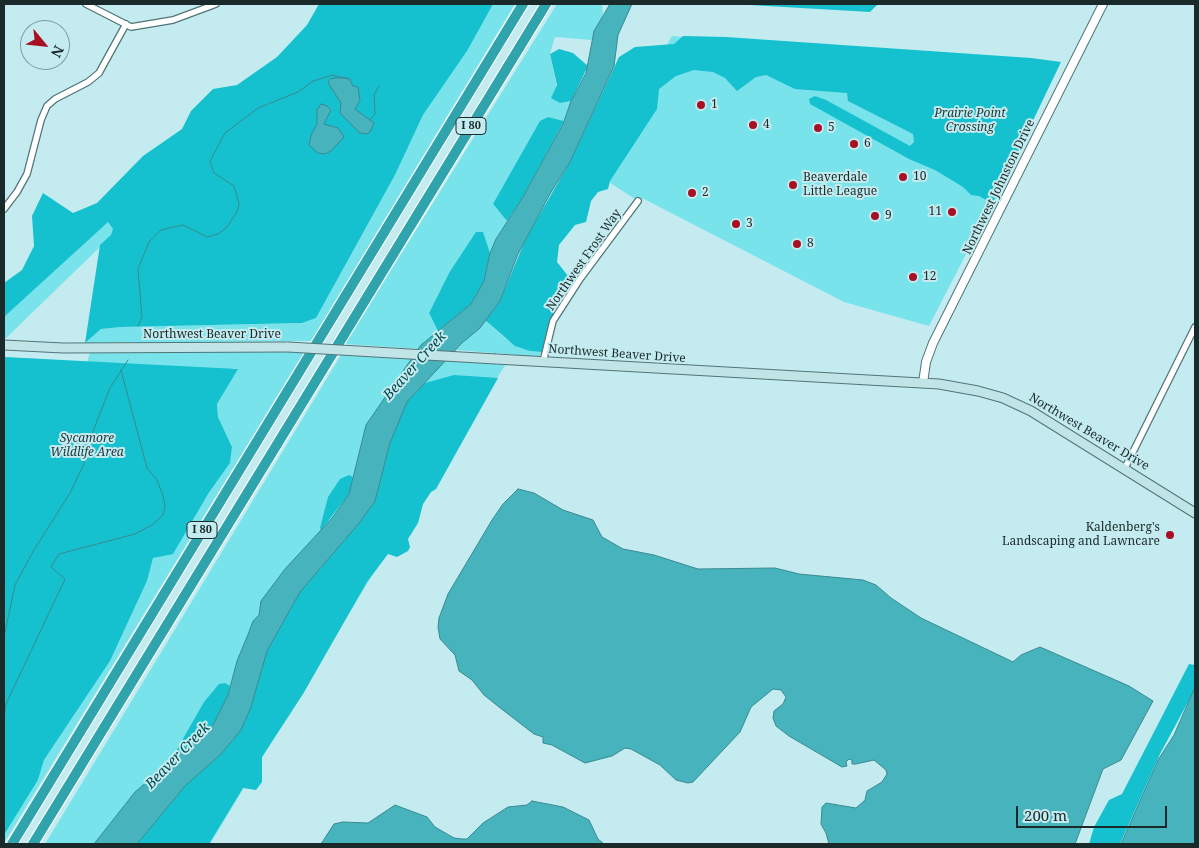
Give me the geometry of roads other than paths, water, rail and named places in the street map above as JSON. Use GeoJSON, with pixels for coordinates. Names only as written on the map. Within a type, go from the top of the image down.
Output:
{"type":"FeatureCollection","features":[{"type":"Feature","properties":{"kind":"highway","name":"I 80"},"geometry":{"type":"LineString","coordinates":[[12,844],[523,4]]}},
{"type":"Feature","properties":{"kind":"highway","name":"I 80"},"geometry":{"type":"LineString","coordinates":[[33,844],[546,4]]}},
{"type":"Feature","properties":{"kind":"main road","name":"Northwest Beaver Drive"},"geometry":{"type":"LineString","coordinates":[[4,345],[63,348],[288,347],[923,384],[978,391],[1018,404],[1125,468],[1195,513]]}},
{"type":"Feature","properties":{"kind":"street"},"geometry":{"type":"LineString","coordinates":[[86,4],[126,24],[143,26],[173,20],[216,4]]}},
{"type":"Feature","properties":{"kind":"street","name":"Northwest Johnston Drive"},"geometry":{"type":"LineString","coordinates":[[923,384],[926,362],[933,343],[1103,4]]}},
{"type":"Feature","properties":{"kind":"street"},"geometry":{"type":"LineString","coordinates":[[4,209],[17,192],[27,174],[41,120],[47,106],[55,99],[88,82],[99,73],[126,24]]}},
{"type":"Feature","properties":{"kind":"street","name":"Northwest Frost Way"},"geometry":{"type":"LineString","coordinates":[[543,362],[549,330],[560,308],[638,201]]}},
{"type":"Feature","properties":{"kind":"street"},"geometry":{"type":"LineString","coordinates":[[1125,468],[1195,327]]}},
{"type":"Feature","properties":{"kind":"water","name":"Beaver Creek"},"geometry":{"type":"Polygon","coordinates":[[[610,4],[632,4],[618,35],[614,66],[570,162],[550,194],[518,254],[500,301],[480,328],[462,343],[407,402],[390,443],[375,501],[360,522],[300,592],[267,651],[251,707],[241,730],[221,754],[185,786],[137,844],[94,844],[135,792],[213,725],[228,695],[237,661],[253,621],[259,615],[261,601],[285,569],[333,517],[349,494],[366,425],[421,345],[471,304],[484,281],[490,253],[496,239],[523,197],[563,124],[571,101],[586,73],[594,31],[610,4]]]}},
{"type":"Feature","properties":{"kind":"water"},"geometry":{"type":"Polygon","coordinates":[[[349,78],[353,86],[358,87],[360,100],[355,109],[374,123],[367,134],[360,133],[340,113],[341,103],[328,83],[330,79],[349,78]]]}},
{"type":"Feature","properties":{"kind":"water"},"geometry":{"type":"Polygon","coordinates":[[[321,104],[331,110],[324,124],[338,128],[344,137],[331,151],[325,154],[318,153],[309,145],[311,135],[317,124],[317,110],[321,104]]]}},
{"type":"Feature","properties":{"kind":"water"},"geometry":{"type":"Polygon","coordinates":[[[518,489],[534,493],[563,510],[593,520],[602,537],[623,549],[654,555],[698,569],[775,568],[799,574],[863,580],[876,585],[891,598],[921,618],[1013,662],[1021,655],[1040,647],[1129,686],[1153,701],[1121,760],[1103,769],[1075,844],[829,844],[821,824],[822,807],[826,803],[856,808],[865,800],[867,791],[882,782],[887,774],[886,770],[874,760],[852,764],[852,760],[849,759],[846,762],[847,766],[842,767],[789,736],[776,726],[773,718],[774,711],[783,704],[786,697],[781,690],[773,689],[751,707],[740,732],[693,782],[688,783],[676,780],[660,765],[631,749],[625,748],[612,756],[585,763],[552,745],[543,743],[543,737],[534,734],[484,695],[472,680],[459,671],[455,655],[440,639],[439,618],[448,594],[492,520],[503,504],[518,489]]]}},
{"type":"Feature","properties":{"kind":"water"},"geometry":{"type":"Polygon","coordinates":[[[1195,687],[1195,844],[1121,844],[1158,760],[1174,735],[1195,687]]]}},
{"type":"Feature","properties":{"kind":"water"},"geometry":{"type":"Polygon","coordinates":[[[532,801],[563,807],[589,820],[598,839],[604,844],[321,844],[334,824],[343,822],[368,823],[395,805],[427,817],[435,827],[454,838],[467,839],[483,823],[508,807],[527,805],[532,801]]]}},
{"type":"Feature","properties":{"kind":"waterway"},"geometry":{"type":"LineString","coordinates":[[138,326],[142,317],[138,269],[149,242],[161,230],[183,225],[207,237],[218,234],[227,227],[238,210],[239,204],[234,186],[214,173],[210,161],[225,133],[258,108],[298,92],[313,81],[333,75],[348,79]]}},
{"type":"Feature","properties":{"kind":"waterway"},"geometry":{"type":"LineString","coordinates":[[370,120],[375,114],[374,95],[379,86]]}},
{"type":"Feature","properties":{"kind":"waterway"},"geometry":{"type":"LineString","coordinates":[[4,637],[15,585],[34,550],[70,493],[84,464],[86,449],[110,388],[128,360]]}},
{"type":"Feature","properties":{"kind":"waterway"},"geometry":{"type":"LineString","coordinates":[[4,718],[6,704],[65,579],[51,567],[59,554],[135,534],[152,525],[163,515],[165,506],[163,496],[157,480],[147,468],[121,370]]}},
{"type":"Feature","properties":{"kind":"place","name":"1"},"geometry":{"type":"Point","coordinates":[701,105]}},
{"type":"Feature","properties":{"kind":"place","name":"4"},"geometry":{"type":"Point","coordinates":[753,125]}},
{"type":"Feature","properties":{"kind":"place","name":"5"},"geometry":{"type":"Point","coordinates":[818,128]}},
{"type":"Feature","properties":{"kind":"place","name":"6"},"geometry":{"type":"Point","coordinates":[854,144]}},
{"type":"Feature","properties":{"kind":"place","name":"10"},"geometry":{"type":"Point","coordinates":[903,177]}},
{"type":"Feature","properties":{"kind":"place","name":"Beaverdale Little League"},"geometry":{"type":"Point","coordinates":[793,185]}},
{"type":"Feature","properties":{"kind":"place","name":"2"},"geometry":{"type":"Point","coordinates":[692,193]}},
{"type":"Feature","properties":{"kind":"place","name":"11"},"geometry":{"type":"Point","coordinates":[952,212]}},
{"type":"Feature","properties":{"kind":"place","name":"9"},"geometry":{"type":"Point","coordinates":[875,216]}},
{"type":"Feature","properties":{"kind":"place","name":"3"},"geometry":{"type":"Point","coordinates":[736,224]}},
{"type":"Feature","properties":{"kind":"place","name":"8"},"geometry":{"type":"Point","coordinates":[797,244]}},
{"type":"Feature","properties":{"kind":"place","name":"12"},"geometry":{"type":"Point","coordinates":[913,277]}},
{"type":"Feature","properties":{"kind":"place","name":"Kaldenberg's Landscaping and Lawncare"},"geometry":{"type":"Point","coordinates":[1170,535]}},
{"type":"Feature","properties":{"kind":"park label","name":"Prairie Point Crossing"},"geometry":{"type":"Point","coordinates":[970,121]}},
{"type":"Feature","properties":{"kind":"park label","name":"Sycamore Wildlife Area"},"geometry":{"type":"Point","coordinates":[87,446]}}]}
